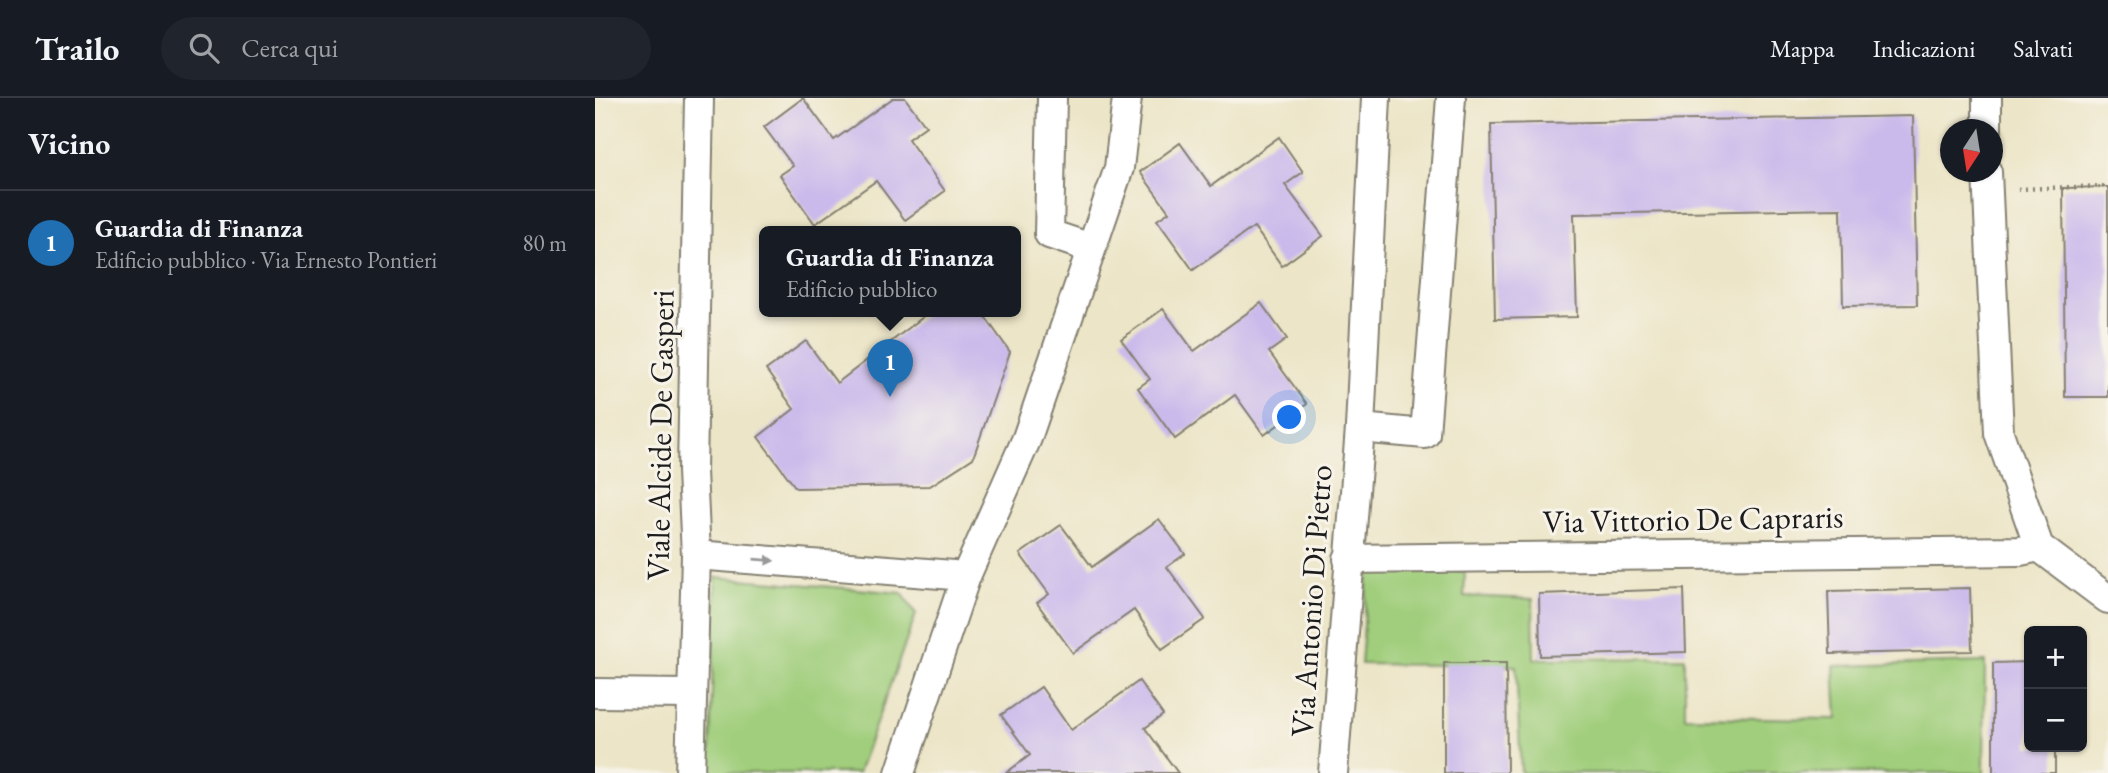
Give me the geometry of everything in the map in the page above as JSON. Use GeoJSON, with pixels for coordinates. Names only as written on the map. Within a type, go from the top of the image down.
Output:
{"type":"FeatureCollection","features":[{"type":"Feature","properties":{"kind":"street","name":"Viale Alcide De Gasperi"},"geometry":{"type":"LineString","coordinates":[[690,773],[696,555],[692,471],[699,98]]}},
{"type":"Feature","properties":{"kind":"street"},"geometry":{"type":"LineString","coordinates":[[1052,98],[1049,233],[1091,248]]}},
{"type":"Feature","properties":{"kind":"street"},"geometry":{"type":"LineString","coordinates":[[900,773],[966,576],[1027,438],[1119,168],[1127,98]]}},
{"type":"Feature","properties":{"kind":"street","name":"Via Antonio Di Pietro"},"geometry":{"type":"LineString","coordinates":[[1333,773],[1360,428],[1376,98]]}},
{"type":"Feature","properties":{"kind":"street"},"geometry":{"type":"LineString","coordinates":[[1360,428],[1425,434],[1451,98]]}},
{"type":"Feature","properties":{"kind":"street"},"geometry":{"type":"LineString","coordinates":[[1987,98],[1987,119]]}},
{"type":"Feature","properties":{"kind":"street"},"geometry":{"type":"LineString","coordinates":[[1987,182],[1999,433],[2039,547],[2108,599]]}},
{"type":"Feature","properties":{"kind":"street","name":"Via Vittorio De Capraris"},"geometry":{"type":"LineString","coordinates":[[1348,559],[2020,551],[2039,547]]}},
{"type":"Feature","properties":{"kind":"street"},"geometry":{"type":"LineString","coordinates":[[696,555],[966,576]]}},
{"type":"Feature","properties":{"kind":"street"},"geometry":{"type":"LineString","coordinates":[[595,693],[691,694]]}},
{"type":"Feature","properties":{"kind":"path"},"geometry":{"type":"LineString","coordinates":[[2003,182],[2108,186]]}},
{"type":"Feature","properties":{"kind":"green space"},"geometry":{"type":"Polygon","coordinates":[[[1368,571],[1465,571],[1464,596],[1533,599],[1534,659],[1685,658],[1685,717],[1837,719],[1834,666],[1985,662],[1984,773],[1521,773],[1516,666],[1361,664],[1368,571]]]}},
{"type":"Feature","properties":{"kind":"green space"},"geometry":{"type":"Polygon","coordinates":[[[716,577],[902,593],[916,614],[858,773],[709,773],[716,577]]]}},
{"type":"Feature","properties":{"kind":"building"},"geometry":{"type":"Polygon","coordinates":[[[803,98],[834,140],[893,98],[905,98],[926,126],[908,139],[945,191],[905,220],[876,181],[815,224],[780,175],[793,166],[764,127],[803,98]]]}},
{"type":"Feature","properties":{"kind":"building"},"geometry":{"type":"Polygon","coordinates":[[[1913,116],[1917,305],[1843,306],[1841,209],[1574,214],[1577,317],[1495,319],[1491,124],[1913,116]]]}},
{"type":"Feature","properties":{"kind":"building"},"geometry":{"type":"Polygon","coordinates":[[[1279,137],[1303,172],[1285,185],[1323,236],[1282,266],[1254,227],[1193,270],[1157,220],[1169,212],[1140,172],[1180,143],[1211,186],[1279,137]]]}},
{"type":"Feature","properties":{"kind":"building"},"geometry":{"type":"Polygon","coordinates":[[[2108,187],[2108,397],[2065,397],[2063,188],[2108,187]]]}},
{"type":"Feature","properties":{"kind":"building"},"geometry":{"type":"Polygon","coordinates":[[[1261,303],[1287,339],[1269,352],[1307,404],[1264,435],[1235,395],[1175,439],[1138,388],[1150,379],[1121,339],[1163,309],[1194,351],[1261,303]]]}},
{"type":"Feature","properties":{"kind":"building"},"geometry":{"type":"Polygon","coordinates":[[[923,317],[985,317],[1010,352],[973,458],[930,486],[796,488],[758,437],[794,409],[766,370],[806,341],[837,383],[923,317]]]}},
{"type":"Feature","properties":{"kind":"building"},"geometry":{"type":"Polygon","coordinates":[[[1159,519],[1185,554],[1167,567],[1205,619],[1162,649],[1134,610],[1073,653],[1037,603],[1049,594],[1020,554],[1061,525],[1092,567],[1159,519]]]}},
{"type":"Feature","properties":{"kind":"building"},"geometry":{"type":"Polygon","coordinates":[[[1970,588],[1972,651],[1830,654],[1828,591],[1970,588]]]}},
{"type":"Feature","properties":{"kind":"building"},"geometry":{"type":"Polygon","coordinates":[[[1684,589],[1686,652],[1540,656],[1539,594],[1684,589]]]}},
{"type":"Feature","properties":{"kind":"building"},"geometry":{"type":"Polygon","coordinates":[[[2024,662],[2024,752],[2055,752],[2055,773],[1993,773],[1993,663],[2024,662]]]}},
{"type":"Feature","properties":{"kind":"building"},"geometry":{"type":"Polygon","coordinates":[[[1444,663],[1506,663],[1507,773],[1444,773],[1444,663]]]}},
{"type":"Feature","properties":{"kind":"building"},"geometry":{"type":"Polygon","coordinates":[[[1139,681],[1163,715],[1145,728],[1178,773],[1006,773],[1030,755],[1001,715],[1041,687],[1071,730],[1139,681]]]}},
{"type":"Feature","properties":{"kind":"place","name":"Guardia di Finanza"},"geometry":{"type":"Point","coordinates":[890,397]}}]}
